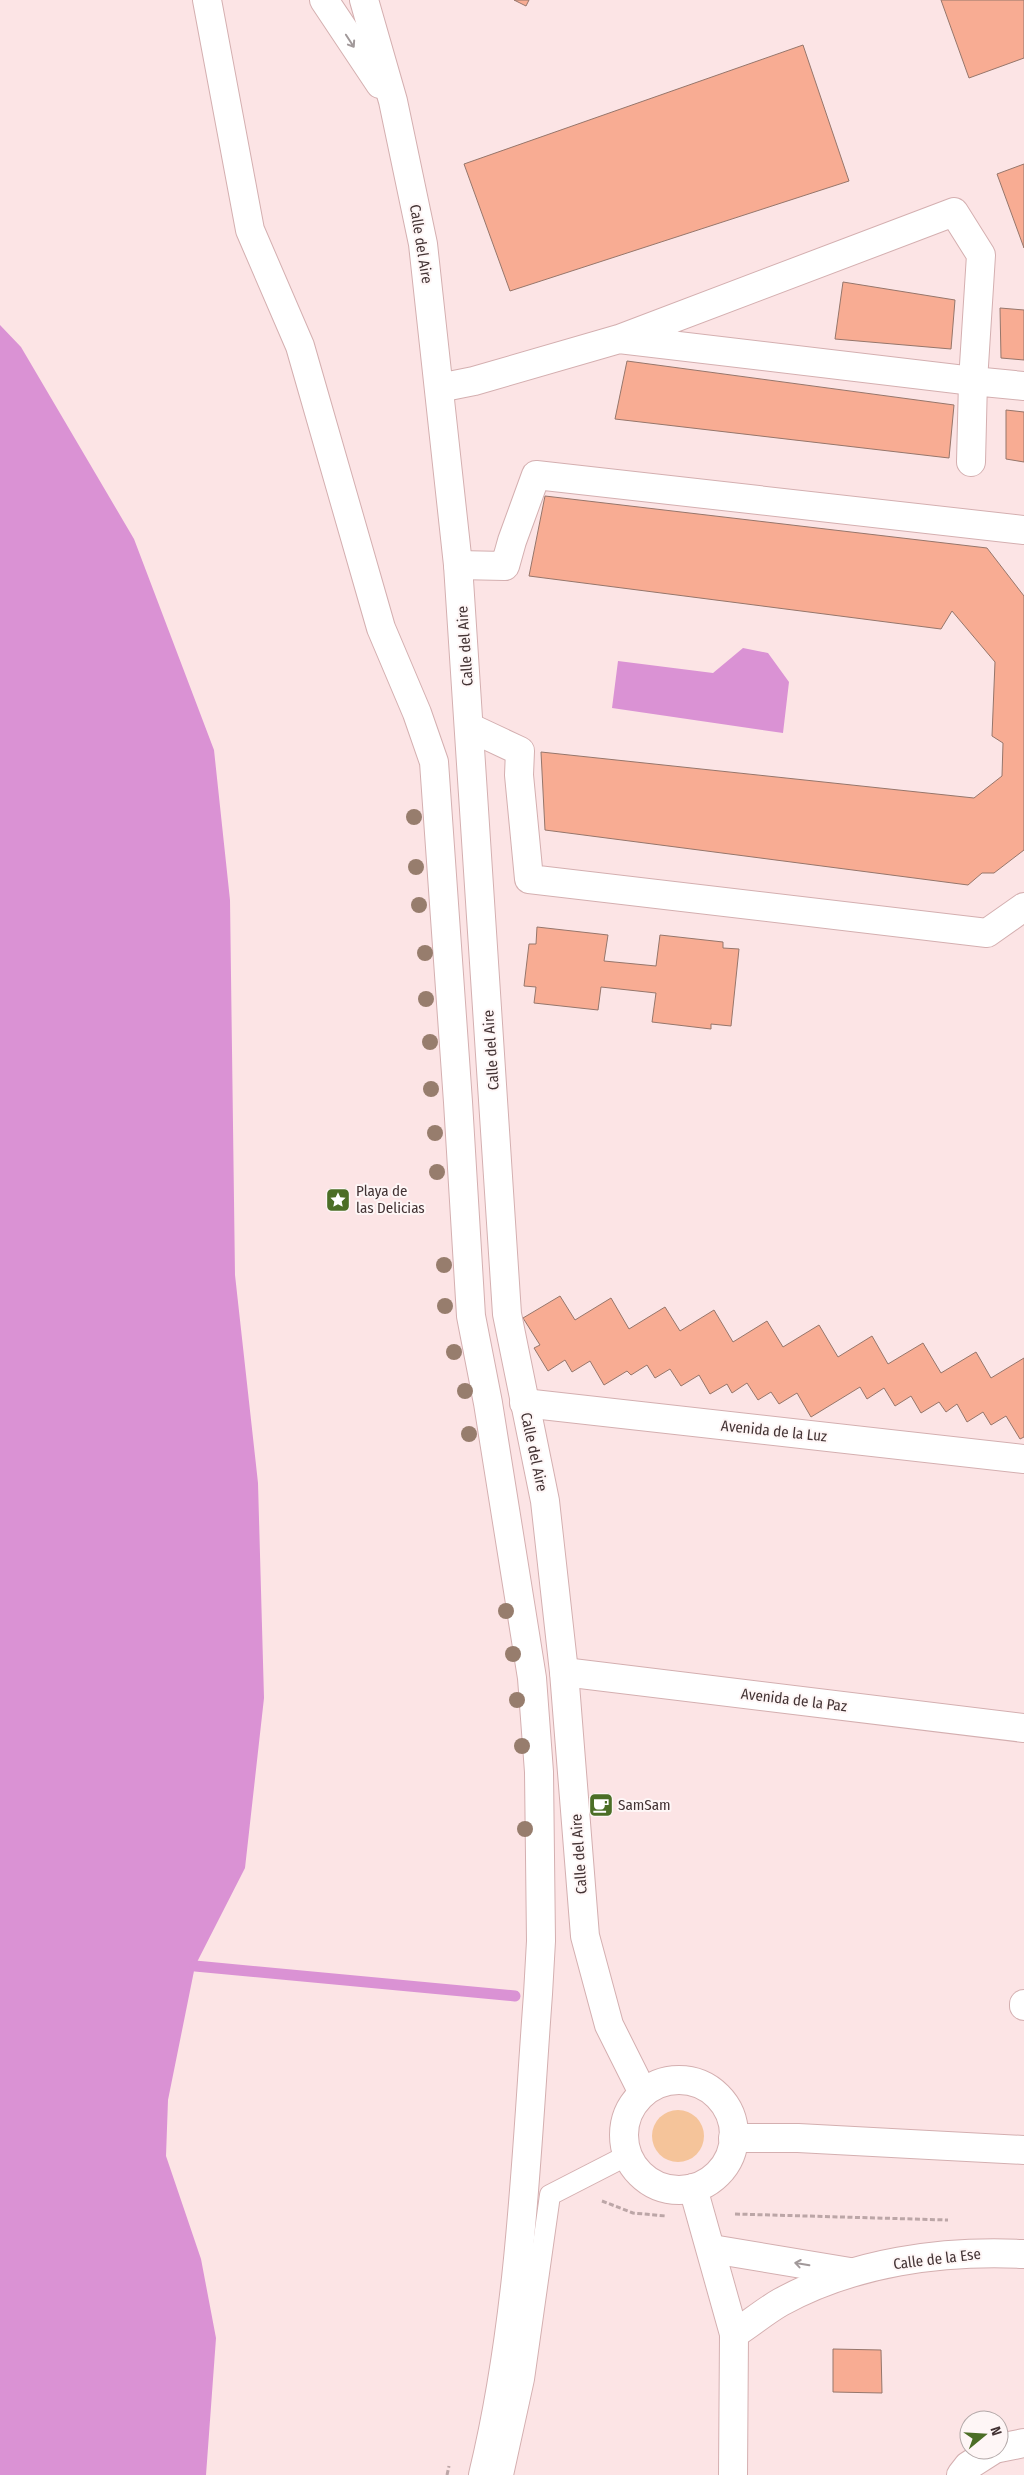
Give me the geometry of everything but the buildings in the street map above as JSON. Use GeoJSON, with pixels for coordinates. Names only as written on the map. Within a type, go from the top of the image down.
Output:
{"type":"FeatureCollection","features":[{"type":"Feature","properties":{"kind":"street"},"geometry":{"type":"LineString","coordinates":[[207,0],[250,230],[300,346],[381,628],[417,713],[434,762],[471,1316],[488,1403],[532,1678],[539,1772],[541,1941],[539,1986],[513,2321],[493,2432],[483,2475]]}},
{"type":"Feature","properties":{"kind":"street"},"geometry":{"type":"LineString","coordinates":[[324,0],[393,102]]}},
{"type":"Feature","properties":{"kind":"street","name":"Calle del Aire"},"geometry":{"type":"LineString","coordinates":[[364,0],[393,102],[423,244],[458,565],[471,728],[507,1314],[545,1501],[564,1672],[585,1936],[609,2025],[643,2093]]}},
{"type":"Feature","properties":{"kind":"street"},"geometry":{"type":"LineString","coordinates":[[439,388],[474,381],[619,339],[954,212],[981,256],[973,381],[971,462]]}},
{"type":"Feature","properties":{"kind":"street"},"geometry":{"type":"LineString","coordinates":[[619,339],[1024,386]]}},
{"type":"Feature","properties":{"kind":"street"},"geometry":{"type":"LineString","coordinates":[[458,565],[505,566],[536,475],[1024,530]]}},
{"type":"Feature","properties":{"kind":"street"},"geometry":{"type":"LineString","coordinates":[[471,728],[520,751],[519,775],[529,879],[987,933],[1024,906]]}},
{"type":"Feature","properties":{"kind":"street","name":"Avenida de la Luz"},"geometry":{"type":"LineString","coordinates":[[524,1403],[1024,1459]]}},
{"type":"Feature","properties":{"kind":"street","name":"Avenida de la Paz"},"geometry":{"type":"LineString","coordinates":[[564,1672],[1024,1728]]}},
{"type":"Feature","properties":{"kind":"street"},"geometry":{"type":"LineString","coordinates":[[697,2200],[650,2181],[636,2169],[628,2155],[624,2138],[626,2122],[632,2106],[643,2093],[662,2083],[683,2080],[703,2086],[720,2099],[731,2117],[733,2138],[728,2159],[719,2172],[707,2182],[697,2200],[734,2334],[733,2475]]}},
{"type":"Feature","properties":{"kind":"street"},"geometry":{"type":"LineString","coordinates":[[733,2138],[798,2138],[1024,2150]]}},
{"type":"Feature","properties":{"kind":"street","name":"Calle de la Ese"},"geometry":{"type":"LineString","coordinates":[[712,2249],[850,2272]]}},
{"type":"Feature","properties":{"kind":"street","name":"Calle de la Ese"},"geometry":{"type":"LineString","coordinates":[[734,2334],[781,2302],[850,2272],[923,2258],[991,2252],[1024,2254]]}},
{"type":"Feature","properties":{"kind":"street"},"geometry":{"type":"LineString","coordinates":[[1009,2446],[1024,2444]]}},
{"type":"Feature","properties":{"kind":"street"},"geometry":{"type":"LineString","coordinates":[[961,2475],[968,2466],[977,2460]]}},
{"type":"Feature","properties":{"kind":"lane"},"geometry":{"type":"LineString","coordinates":[[503,2475],[524,2379],[550,2195],[628,2155]]}},
{"type":"Feature","properties":{"kind":"path"},"geometry":{"type":"LineString","coordinates":[[697,2200],[955,2220]]}},
{"type":"Feature","properties":{"kind":"shaded area"},"geometry":{"type":"Polygon","coordinates":[[[0,325],[21,347],[134,539],[214,750],[230,900],[235,1275],[258,1483],[264,1698],[245,1868],[195,1966],[168,2100],[166,2156],[201,2259],[216,2338],[206,2475],[0,2475],[0,325]]]}},
{"type":"Feature","properties":{"kind":"shaded area"},"geometry":{"type":"Polygon","coordinates":[[[743,648],[768,653],[789,682],[783,733],[612,708],[618,661],[713,673],[743,648]]]}},
{"type":"Feature","properties":{"kind":"shaded area"},"geometry":{"type":"Polygon","coordinates":[[[673,2110],[683,2110],[697,2117],[704,2131],[704,2141],[697,2155],[683,2162],[673,2162],[663,2158],[656,2151],[652,2141],[652,2131],[656,2121],[663,2114],[673,2110]]]}},
{"type":"Feature","properties":{"kind":"waterway"},"geometry":{"type":"LineString","coordinates":[[195,1966],[515,1996]]}},
{"type":"Feature","properties":{"kind":"place","name":"Playa de las Delicias"},"geometry":{"type":"Point","coordinates":[338,1200]}},
{"type":"Feature","properties":{"kind":"place","name":"SamSam"},"geometry":{"type":"Point","coordinates":[601,1805]}}]}
